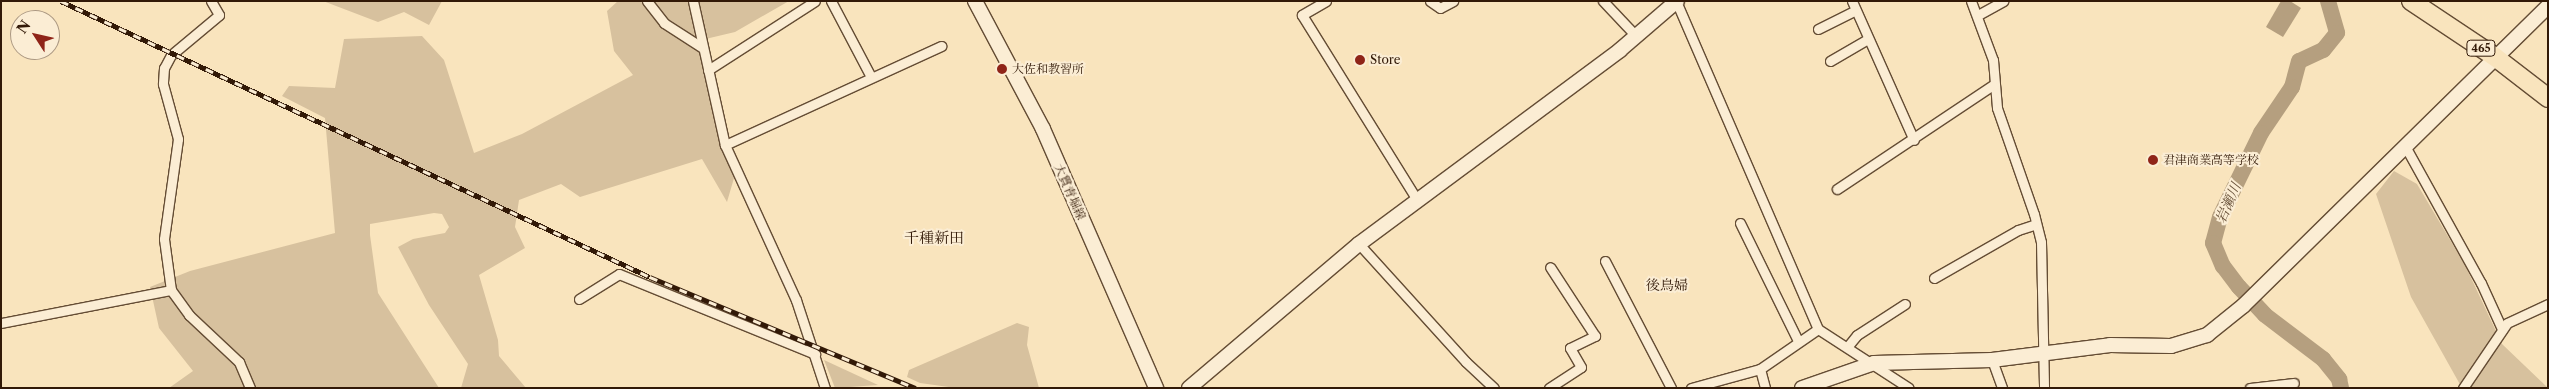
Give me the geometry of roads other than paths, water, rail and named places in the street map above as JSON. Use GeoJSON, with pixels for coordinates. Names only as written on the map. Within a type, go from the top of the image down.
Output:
{"type":"FeatureCollection","features":[{"type":"Feature","properties":{"kind":"highway","name":"465"},"geometry":{"type":"LineString","coordinates":[[2411,1],[2495,57],[2548,98]]}},
{"type":"Feature","properties":{"kind":"street"},"geometry":{"type":"LineString","coordinates":[[211,1],[219,16],[171,55],[164,68],[163,84],[178,139],[164,239],[171,290],[189,315],[239,362],[250,388]]}},
{"type":"Feature","properties":{"kind":"street"},"geometry":{"type":"LineString","coordinates":[[648,1],[664,23],[704,48]]}},
{"type":"Feature","properties":{"kind":"street"},"geometry":{"type":"LineString","coordinates":[[693,1],[724,145],[796,300],[825,388]]}},
{"type":"Feature","properties":{"kind":"street"},"geometry":{"type":"LineString","coordinates":[[708,70],[815,1]]}},
{"type":"Feature","properties":{"kind":"street"},"geometry":{"type":"LineString","coordinates":[[831,1],[871,77]]}},
{"type":"Feature","properties":{"kind":"street","name":"大貫青堀線"},"geometry":{"type":"LineString","coordinates":[[975,1],[1043,130],[1156,388]]}},
{"type":"Feature","properties":{"kind":"street"},"geometry":{"type":"LineString","coordinates":[[1326,1],[1302,15],[1417,200]]}},
{"type":"Feature","properties":{"kind":"street"},"geometry":{"type":"LineString","coordinates":[[1430,1],[1440,8],[1453,1]]}},
{"type":"Feature","properties":{"kind":"street"},"geometry":{"type":"LineString","coordinates":[[1603,1],[1636,36]]}},
{"type":"Feature","properties":{"kind":"street"},"geometry":{"type":"LineString","coordinates":[[1189,388],[1359,244],[1636,36],[1676,1],[1818,329],[1848,346],[1909,388]]}},
{"type":"Feature","properties":{"kind":"street"},"geometry":{"type":"LineString","coordinates":[[1971,1],[1978,15],[1993,60],[1993,85],[2003,130],[2041,242],[2044,388]]}},
{"type":"Feature","properties":{"kind":"street"},"geometry":{"type":"LineString","coordinates":[[1978,15],[2003,1]]}},
{"type":"Feature","properties":{"kind":"street"},"geometry":{"type":"LineString","coordinates":[[1818,29],[1854,6],[1914,140]]}},
{"type":"Feature","properties":{"kind":"street"},"geometry":{"type":"LineString","coordinates":[[1802,388],[1874,363],[1992,360],[2043,351],[2110,344],[2180,344],[2207,335],[2264,286],[2548,6]]}},
{"type":"Feature","properties":{"kind":"street"},"geometry":{"type":"LineString","coordinates":[[1830,61],[1868,39]]}},
{"type":"Feature","properties":{"kind":"street"},"geometry":{"type":"LineString","coordinates":[[724,145],[941,46]]}},
{"type":"Feature","properties":{"kind":"street"},"geometry":{"type":"LineString","coordinates":[[1837,189],[1914,140],[1993,85]]}},
{"type":"Feature","properties":{"kind":"street"},"geometry":{"type":"LineString","coordinates":[[2405,146],[2481,283],[2502,329]]}},
{"type":"Feature","properties":{"kind":"street"},"geometry":{"type":"LineString","coordinates":[[1740,222],[1798,341]]}},
{"type":"Feature","properties":{"kind":"street"},"geometry":{"type":"LineString","coordinates":[[1934,278],[2018,230],[2036,224]]}},
{"type":"Feature","properties":{"kind":"street"},"geometry":{"type":"LineString","coordinates":[[1359,244],[1460,356],[1494,388]]}},
{"type":"Feature","properties":{"kind":"street"},"geometry":{"type":"LineString","coordinates":[[1605,261],[1671,388]]}},
{"type":"Feature","properties":{"kind":"street"},"geometry":{"type":"LineString","coordinates":[[1549,388],[1582,367],[1570,348],[1594,336],[1550,267]]}},
{"type":"Feature","properties":{"kind":"street"},"geometry":{"type":"LineString","coordinates":[[579,299],[619,274],[815,354]]}},
{"type":"Feature","properties":{"kind":"street"},"geometry":{"type":"LineString","coordinates":[[1,323],[147,297],[171,290]]}},
{"type":"Feature","properties":{"kind":"street"},"geometry":{"type":"LineString","coordinates":[[1848,346],[1857,336],[1905,304]]}},
{"type":"Feature","properties":{"kind":"street"},"geometry":{"type":"LineString","coordinates":[[2464,388],[2502,329],[2508,323],[2548,304]]}},
{"type":"Feature","properties":{"kind":"street"},"geometry":{"type":"LineString","coordinates":[[1691,388],[1760,369],[1818,329]]}},
{"type":"Feature","properties":{"kind":"street"},"geometry":{"type":"LineString","coordinates":[[1992,360],[2002,388]]}},
{"type":"Feature","properties":{"kind":"street"},"geometry":{"type":"LineString","coordinates":[[1760,369],[1764,388]]}},
{"type":"Feature","properties":{"kind":"street"},"geometry":{"type":"LineString","coordinates":[[2250,388],[2294,383]]}},
{"type":"Feature","properties":{"kind":"waterway","name":"岩瀬川"},"geometry":{"type":"LineString","coordinates":[[2328,1],[2337,33],[2323,50],[2299,61],[2292,87],[2261,133],[2220,217],[2213,243],[2223,266],[2239,287],[2265,315],[2323,359],[2339,379],[2341,388]]}},
{"type":"Feature","properties":{"kind":"railway"},"geometry":{"type":"LineString","coordinates":[[61,1],[650,277],[916,388]]}},
{"type":"Feature","properties":{"kind":"place","name":"Store"},"geometry":{"type":"Point","coordinates":[1360,60]}},
{"type":"Feature","properties":{"kind":"place","name":"大佐和教習所"},"geometry":{"type":"Point","coordinates":[1002,69]}},
{"type":"Feature","properties":{"kind":"place","name":"君津商業高等学校"},"geometry":{"type":"Point","coordinates":[2153,160]}},
{"type":"Feature","properties":{"kind":"district","name":"千種新田"},"geometry":{"type":"Point","coordinates":[934,238]}},
{"type":"Feature","properties":{"kind":"district","name":"後鳥婦"},"geometry":{"type":"Point","coordinates":[1667,285]}}]}
